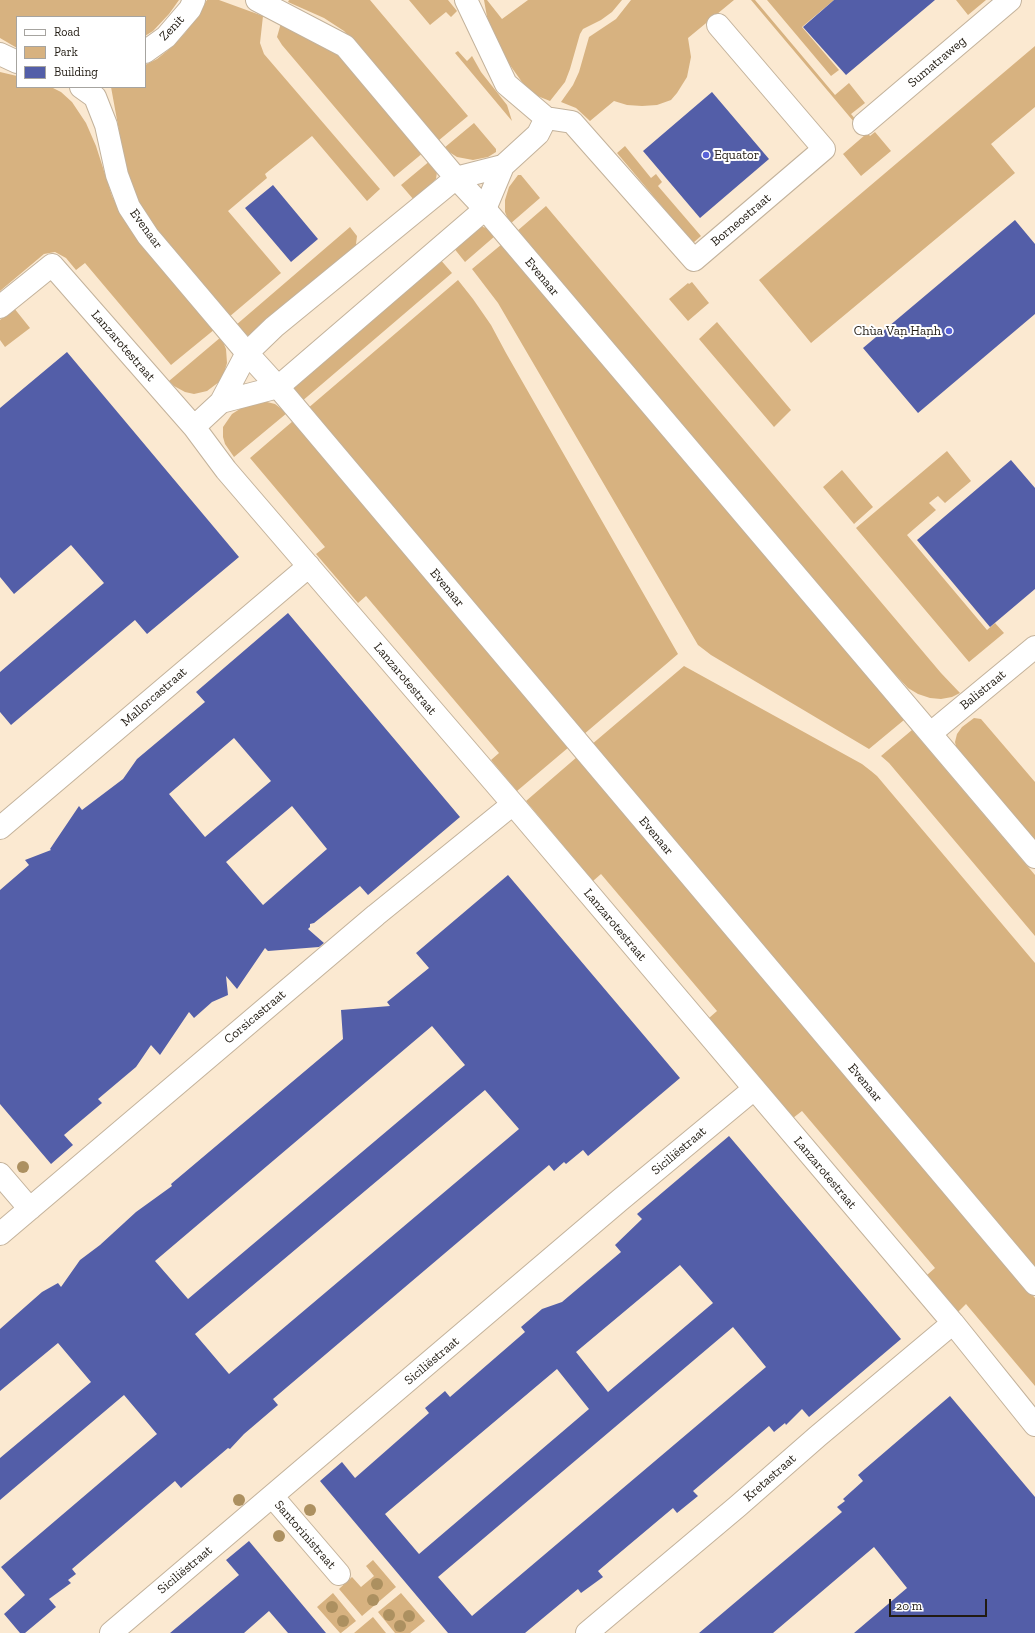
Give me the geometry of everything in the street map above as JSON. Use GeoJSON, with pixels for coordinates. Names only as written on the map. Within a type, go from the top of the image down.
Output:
{"type":"FeatureCollection","features":[{"type":"Feature","properties":{"kind":"street","name":"Zenit"},"geometry":{"type":"LineString","coordinates":[[146,51],[166,37],[190,9],[194,0]]}},
{"type":"Feature","properties":{"kind":"street","name":"Evenaar"},"geometry":{"type":"LineString","coordinates":[[257,0],[345,46],[1035,856]]}},
{"type":"Feature","properties":{"kind":"street"},"geometry":{"type":"LineString","coordinates":[[221,402],[278,387],[485,209],[503,166],[538,134],[546,118],[506,84],[466,0]]}},
{"type":"Feature","properties":{"kind":"street","name":"Sumatraweg"},"geometry":{"type":"LineString","coordinates":[[864,124],[1010,0]]}},
{"type":"Feature","properties":{"kind":"street","name":"Borneostraat"},"geometry":{"type":"LineString","coordinates":[[546,118],[572,122],[694,260],[824,149],[718,25]]}},
{"type":"Feature","properties":{"kind":"street"},"geometry":{"type":"LineString","coordinates":[[0,54],[16,62]]}},
{"type":"Feature","properties":{"kind":"street","name":"Evenaar"},"geometry":{"type":"LineString","coordinates":[[83,88],[95,97],[103,118],[117,175],[129,207],[148,236],[247,353],[278,387],[1035,1284]]}},
{"type":"Feature","properties":{"kind":"street"},"geometry":{"type":"LineString","coordinates":[[194,427],[221,402],[247,353],[274,327],[456,178],[503,166]]}},
{"type":"Feature","properties":{"kind":"street","name":"Lanzarotestraat"},"geometry":{"type":"LineString","coordinates":[[0,307],[52,265],[194,427],[226,470],[513,804],[952,1323],[1035,1424]]}},
{"type":"Feature","properties":{"kind":"street","name":"Mallorcastraat"},"geometry":{"type":"LineString","coordinates":[[0,828],[309,566]]}},
{"type":"Feature","properties":{"kind":"street","name":"Balistraat"},"geometry":{"type":"LineString","coordinates":[[931,733],[1035,647]]}},
{"type":"Feature","properties":{"kind":"street","name":"Corsicastraat"},"geometry":{"type":"LineString","coordinates":[[0,1234],[376,914],[513,804]]}},
{"type":"Feature","properties":{"kind":"street","name":"Siciliëstraat"},"geometry":{"type":"LineString","coordinates":[[111,1633],[620,1200],[754,1089]]}},
{"type":"Feature","properties":{"kind":"street"},"geometry":{"type":"LineString","coordinates":[[0,1174],[30,1209]]}},
{"type":"Feature","properties":{"kind":"street","name":"Kretastraat"},"geometry":{"type":"LineString","coordinates":[[587,1633],[952,1323]]}},
{"type":"Feature","properties":{"kind":"street","name":"Santorinistraat"},"geometry":{"type":"LineString","coordinates":[[272,1496],[339,1574]]}},
{"type":"Feature","properties":{"kind":"green space"},"geometry":{"type":"Polygon","coordinates":[[[0,0],[179,0],[169,14],[153,31],[146,35],[146,16],[16,16],[16,47],[0,38],[0,0]]]}},
{"type":"Feature","properties":{"kind":"green space"},"geometry":{"type":"Polygon","coordinates":[[[207,0],[219,0],[263,16],[260,43],[264,54],[380,189],[367,201],[312,136],[265,174],[267,178],[228,211],[281,273],[229,317],[145,217],[135,197],[125,164],[111,88],[146,88],[146,64],[157,59],[173,46],[185,33],[207,0]]]}},
{"type":"Feature","properties":{"kind":"green space"},"geometry":{"type":"Polygon","coordinates":[[[289,0],[370,0],[468,116],[438,141],[344,31],[324,18],[288,2],[289,0]]]}},
{"type":"Feature","properties":{"kind":"green space"},"geometry":{"type":"Polygon","coordinates":[[[409,0],[448,0],[457,11],[451,17],[446,12],[430,25],[409,0]]]}},
{"type":"Feature","properties":{"kind":"green space"},"geometry":{"type":"Polygon","coordinates":[[[484,0],[487,0],[502,19],[528,0],[622,0],[612,12],[601,20],[583,29],[580,34],[565,82],[550,101],[535,95],[522,82],[502,54],[495,40],[487,17],[484,0]]]}},
{"type":"Feature","properties":{"kind":"green space"},"geometry":{"type":"Polygon","coordinates":[[[631,0],[734,0],[688,38],[691,57],[687,77],[671,100],[657,105],[642,106],[627,105],[614,101],[590,121],[576,108],[561,102],[573,85],[579,72],[589,37],[616,19],[631,0]]]}},
{"type":"Feature","properties":{"kind":"green space"},"geometry":{"type":"Polygon","coordinates":[[[751,0],[755,0],[835,95],[849,83],[865,103],[851,114],[870,136],[875,132],[891,151],[861,176],[843,154],[865,135],[751,0]]]}},
{"type":"Feature","properties":{"kind":"green space"},"geometry":{"type":"Polygon","coordinates":[[[767,0],[834,0],[802,27],[839,70],[831,76],[767,0]]]}},
{"type":"Feature","properties":{"kind":"green space"},"geometry":{"type":"Polygon","coordinates":[[[956,0],[986,0],[968,15],[956,0]]]}},
{"type":"Feature","properties":{"kind":"green space"},"geometry":{"type":"Polygon","coordinates":[[[281,23],[336,50],[424,152],[394,177],[282,45],[277,37],[281,23]]]}},
{"type":"Feature","properties":{"kind":"green space"},"geometry":{"type":"Polygon","coordinates":[[[1035,46],[1035,107],[991,144],[1015,173],[811,343],[759,280],[1035,46]]]}},
{"type":"Feature","properties":{"kind":"green space"},"geometry":{"type":"Polygon","coordinates":[[[458,51],[467,61],[472,56],[481,72],[507,105],[512,121],[455,53],[458,51]]]}},
{"type":"Feature","properties":{"kind":"green space"},"geometry":{"type":"Polygon","coordinates":[[[0,72],[16,76],[16,88],[53,88],[61,92],[72,102],[86,123],[96,146],[112,196],[123,218],[215,329],[171,365],[85,263],[76,270],[66,258],[55,252],[44,254],[0,291],[0,72]]]}},
{"type":"Feature","properties":{"kind":"green space"},"geometry":{"type":"Polygon","coordinates":[[[474,123],[496,149],[496,152],[488,157],[473,160],[457,157],[444,148],[474,123]]]}},
{"type":"Feature","properties":{"kind":"green space"},"geometry":{"type":"Polygon","coordinates":[[[625,146],[651,178],[656,174],[662,182],[658,186],[701,236],[693,243],[617,153],[625,146]]]}},
{"type":"Feature","properties":{"kind":"green space"},"geometry":{"type":"Polygon","coordinates":[[[431,160],[437,172],[436,179],[414,200],[401,185],[431,160]]]}},
{"type":"Feature","properties":{"kind":"green space"},"geometry":{"type":"Polygon","coordinates":[[[518,175],[521,175],[540,198],[510,224],[505,212],[505,200],[509,187],[518,175]]]}},
{"type":"Feature","properties":{"kind":"green space"},"geometry":{"type":"Polygon","coordinates":[[[546,206],[941,673],[960,693],[952,697],[941,699],[930,698],[918,694],[908,688],[835,610],[516,232],[546,206]]]}},
{"type":"Feature","properties":{"kind":"green space"},"geometry":{"type":"Polygon","coordinates":[[[479,226],[487,228],[495,236],[465,262],[453,247],[479,226]]]}},
{"type":"Feature","properties":{"kind":"green space"},"geometry":{"type":"Polygon","coordinates":[[[350,227],[357,236],[356,244],[358,247],[251,336],[244,334],[236,325],[350,227]]]}},
{"type":"Feature","properties":{"kind":"green space"},"geometry":{"type":"Polygon","coordinates":[[[502,244],[904,720],[869,749],[711,655],[698,645],[498,303],[472,269],[502,244]]]}},
{"type":"Feature","properties":{"kind":"green space"},"geometry":{"type":"Polygon","coordinates":[[[439,258],[452,273],[301,402],[294,389],[294,385],[439,258]]]}},
{"type":"Feature","properties":{"kind":"green space"},"geometry":{"type":"Polygon","coordinates":[[[458,280],[491,325],[678,654],[583,735],[307,409],[458,280]]]}},
{"type":"Feature","properties":{"kind":"green space"},"geometry":{"type":"Polygon","coordinates":[[[692,282],[709,303],[688,321],[669,299],[688,283],[689,284],[692,282]]]}},
{"type":"Feature","properties":{"kind":"green space"},"geometry":{"type":"Polygon","coordinates":[[[14,308],[30,328],[5,347],[0,340],[0,320],[14,308]]]}},
{"type":"Feature","properties":{"kind":"green space"},"geometry":{"type":"Polygon","coordinates":[[[717,322],[791,410],[774,427],[699,339],[717,322]]]}},
{"type":"Feature","properties":{"kind":"green space"},"geometry":{"type":"Polygon","coordinates":[[[221,337],[226,349],[227,363],[219,382],[207,391],[194,394],[185,392],[174,386],[169,381],[221,337]]]}},
{"type":"Feature","properties":{"kind":"green space"},"geometry":{"type":"Polygon","coordinates":[[[256,402],[275,404],[287,413],[234,457],[225,444],[223,427],[232,414],[246,405],[256,402]]]}},
{"type":"Feature","properties":{"kind":"green space"},"geometry":{"type":"Polygon","coordinates":[[[293,421],[569,747],[517,791],[491,760],[499,753],[366,596],[358,603],[316,554],[325,547],[250,458],[293,421]]]}},
{"type":"Feature","properties":{"kind":"green space"},"geometry":{"type":"Polygon","coordinates":[[[947,451],[971,481],[945,503],[938,496],[929,503],[936,510],[907,535],[987,630],[995,623],[1004,633],[969,662],[856,528],[947,451]]]}},
{"type":"Feature","properties":{"kind":"green space"},"geometry":{"type":"Polygon","coordinates":[[[842,470],[873,507],[854,524],[823,487],[842,470]]]}},
{"type":"Feature","properties":{"kind":"green space"},"geometry":{"type":"Polygon","coordinates":[[[684,666],[862,764],[877,776],[1035,963],[1035,1269],[591,745],[684,666]]]}},
{"type":"Feature","properties":{"kind":"green space"},"geometry":{"type":"Polygon","coordinates":[[[974,718],[981,719],[1035,782],[1035,846],[957,751],[955,742],[957,734],[962,727],[974,718]]]}},
{"type":"Feature","properties":{"kind":"green space"},"geometry":{"type":"Polygon","coordinates":[[[912,730],[1035,875],[1035,936],[889,763],[881,756],[912,730]]]}},
{"type":"Feature","properties":{"kind":"green space"},"geometry":{"type":"Polygon","coordinates":[[[577,757],[1035,1298],[1035,1386],[966,1304],[958,1312],[927,1275],[935,1268],[802,1111],[793,1118],[709,1018],[717,1011],[601,874],[593,881],[526,801],[577,757]]]}},
{"type":"Feature","properties":{"kind":"green space"},"geometry":{"type":"Polygon","coordinates":[[[373,1560],[396,1587],[362,1616],[339,1589],[352,1577],[361,1587],[374,1576],[366,1566],[373,1560]]]}},
{"type":"Feature","properties":{"kind":"green space"},"geometry":{"type":"Polygon","coordinates":[[[333,1593],[356,1621],[341,1633],[317,1607],[333,1593]]]}},
{"type":"Feature","properties":{"kind":"green space"},"geometry":{"type":"Polygon","coordinates":[[[401,1593],[425,1621],[410,1633],[395,1633],[378,1612],[401,1593]]]}},
{"type":"Feature","properties":{"kind":"green space"},"geometry":{"type":"Polygon","coordinates":[[[373,1617],[386,1633],[354,1633],[373,1617]]]}},
{"type":"Feature","properties":{"kind":"building"},"geometry":{"type":"Polygon","coordinates":[[[834,0],[935,0],[846,75],[803,27],[834,0]]]}},
{"type":"Feature","properties":{"kind":"building","name":"Equator"},"geometry":{"type":"Polygon","coordinates":[[[712,92],[769,159],[700,218],[643,151],[712,92]]]}},
{"type":"Feature","properties":{"kind":"building"},"geometry":{"type":"Polygon","coordinates":[[[273,185],[318,239],[291,262],[245,208],[273,185]]]}},
{"type":"Feature","properties":{"kind":"building","name":"Chùa Vạn Hạnh"},"geometry":{"type":"Polygon","coordinates":[[[1015,220],[1035,244],[1035,314],[918,413],[863,348],[1015,220]]]}},
{"type":"Feature","properties":{"kind":"building"},"geometry":{"type":"Polygon","coordinates":[[[67,352],[239,557],[147,634],[135,620],[11,725],[0,712],[0,672],[104,583],[71,545],[14,594],[0,577],[0,408],[67,352]]]}},
{"type":"Feature","properties":{"kind":"building"},"geometry":{"type":"Polygon","coordinates":[[[1011,460],[1035,488],[1035,589],[990,627],[917,540],[1011,460]]]}},
{"type":"Feature","properties":{"kind":"building"},"geometry":{"type":"Polygon","coordinates":[[[288,613],[460,817],[368,895],[360,886],[314,923],[310,924],[308,929],[324,943],[319,947],[268,951],[265,948],[237,989],[226,976],[228,995],[212,1002],[194,1018],[189,1012],[160,1055],[151,1045],[136,1067],[98,1099],[102,1103],[64,1135],[73,1145],[51,1164],[0,1104],[0,890],[29,865],[25,860],[51,850],[50,849],[79,806],[82,810],[123,779],[137,759],[205,702],[196,692],[288,613]],[[234,738],[169,794],[205,837],[271,781],[234,738]],[[292,806],[226,862],[263,905],[327,849],[292,806]]]}},
{"type":"Feature","properties":{"kind":"building"},"geometry":{"type":"Polygon","coordinates":[[[508,875],[680,1078],[588,1156],[583,1150],[566,1164],[564,1162],[554,1171],[549,1165],[273,1399],[278,1405],[244,1434],[230,1449],[228,1448],[181,1488],[175,1481],[72,1569],[76,1574],[68,1580],[71,1583],[49,1599],[56,1607],[25,1633],[20,1633],[4,1614],[25,1595],[1,1567],[157,1434],[124,1395],[0,1500],[0,1458],[91,1382],[58,1343],[0,1391],[0,1329],[42,1292],[58,1283],[61,1287],[80,1260],[100,1245],[136,1212],[172,1186],[171,1184],[343,1039],[341,1010],[390,1006],[387,1002],[429,968],[416,953],[508,875]],[[432,1026],[155,1261],[188,1299],[465,1065],[432,1026]],[[485,1090],[195,1334],[229,1374],[519,1129],[485,1090]]]}},
{"type":"Feature","properties":{"kind":"building"},"geometry":{"type":"Polygon","coordinates":[[[729,1136],[901,1339],[809,1417],[802,1409],[786,1425],[785,1423],[774,1432],[769,1426],[693,1491],[698,1496],[677,1513],[673,1508],[598,1571],[603,1577],[581,1593],[578,1589],[525,1633],[448,1633],[320,1481],[342,1462],[355,1478],[429,1413],[425,1408],[445,1391],[450,1397],[525,1332],[521,1327],[542,1309],[562,1302],[621,1252],[615,1245],[642,1219],[637,1214],[729,1136]],[[680,1265],[576,1352],[608,1392],[713,1303],[680,1265]],[[733,1327],[438,1577],[472,1616],[766,1367],[733,1327]],[[557,1369],[385,1514],[419,1554],[589,1409],[557,1369]]]}},
{"type":"Feature","properties":{"kind":"building"},"geometry":{"type":"Polygon","coordinates":[[[950,1396],[1035,1497],[1035,1633],[854,1633],[907,1588],[874,1547],[773,1633],[699,1633],[842,1512],[837,1507],[845,1501],[843,1499],[863,1481],[858,1475],[950,1396]]]}},
{"type":"Feature","properties":{"kind":"building"},"geometry":{"type":"Polygon","coordinates":[[[249,1541],[326,1633],[288,1633],[269,1611],[244,1633],[170,1633],[239,1575],[226,1560],[249,1541]]]}},
{"type":"Feature","properties":{"kind":"place","name":"Equator"},"geometry":{"type":"Point","coordinates":[706,155]}},
{"type":"Feature","properties":{"kind":"place","name":"Chùa Vạn Hạnh"},"geometry":{"type":"Point","coordinates":[949,331]}}]}
